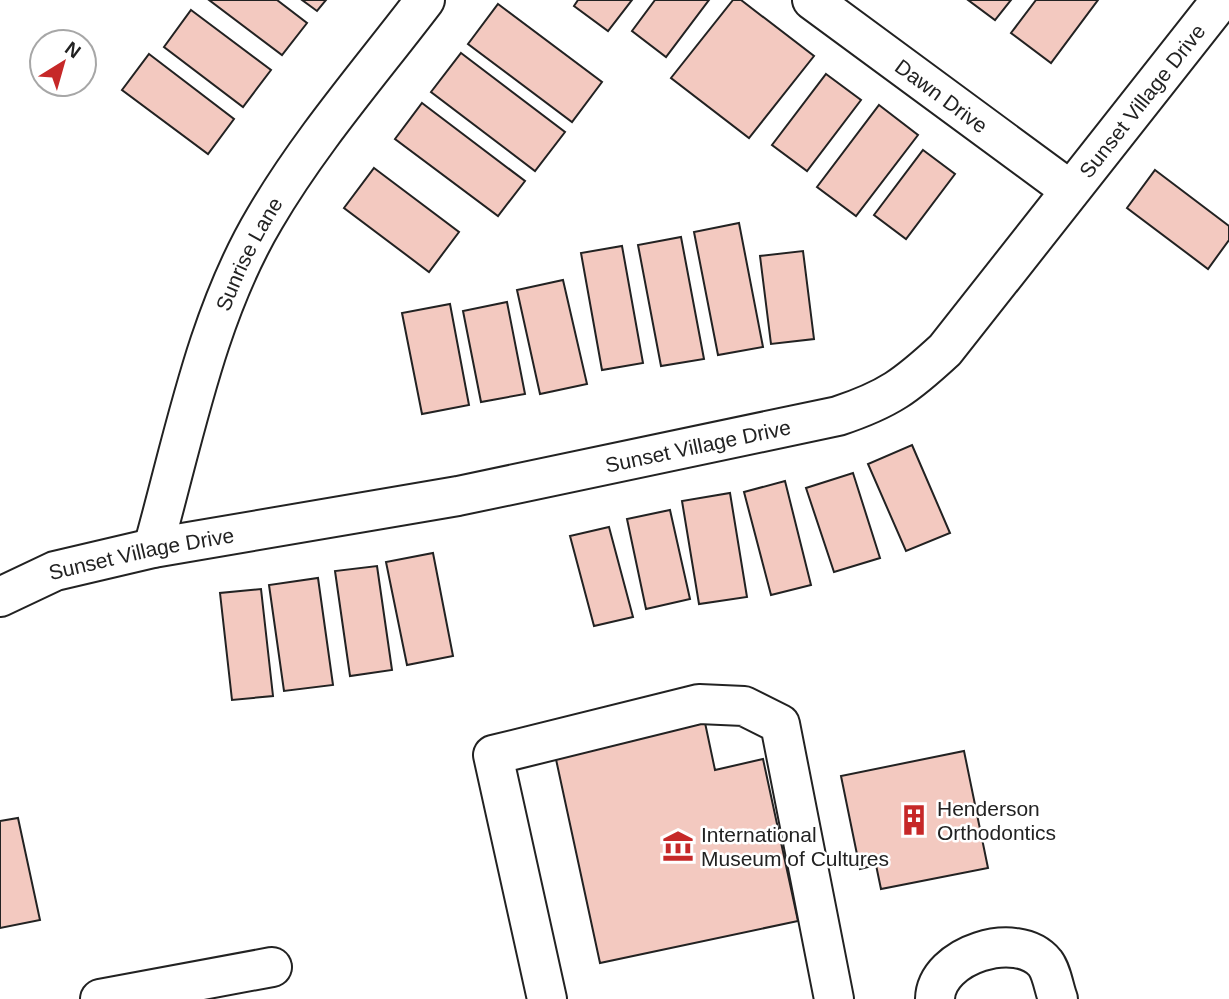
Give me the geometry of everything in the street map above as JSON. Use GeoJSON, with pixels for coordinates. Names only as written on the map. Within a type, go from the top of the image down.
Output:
{"type":"FeatureCollection","features":[{"type":"Feature","properties":{"kind":"street","name":"Sunrise Lane"},"geometry":{"type":"LineString","coordinates":[[153,548],[208,351],[232,285],[264,218],[425,0]]}},
{"type":"Feature","properties":{"kind":"street","name":"Dawn Drive"},"geometry":{"type":"LineString","coordinates":[[812,0],[1070,190]]}},
{"type":"Feature","properties":{"kind":"street","name":"Sunset Village Drive"},"geometry":{"type":"LineString","coordinates":[[0,597],[55,571],[153,548],[458,496],[838,416],[879,402],[913,380],[945,350],[1221,0]]}},
{"type":"Feature","properties":{"kind":"street"},"geometry":{"type":"LineString","coordinates":[[547,999],[493,755],[699,704],[744,706],[780,724],[834,999]]}},
{"type":"Feature","properties":{"kind":"street"},"geometry":{"type":"LineString","coordinates":[[935,999],[936,985],[957,960],[1006,947],[1032,955],[1046,964],[1058,999]]}},
{"type":"Feature","properties":{"kind":"street"},"geometry":{"type":"LineString","coordinates":[[100,999],[272,967]]}},
{"type":"Feature","properties":{"kind":"building"},"geometry":{"type":"Polygon","coordinates":[[[209,0],[277,0],[307,23],[282,55],[209,0]]]}},
{"type":"Feature","properties":{"kind":"building"},"geometry":{"type":"Polygon","coordinates":[[[302,0],[326,0],[317,11],[302,0]]]}},
{"type":"Feature","properties":{"kind":"building"},"geometry":{"type":"Polygon","coordinates":[[[578,0],[632,0],[608,31],[574,6],[578,0]]]}},
{"type":"Feature","properties":{"kind":"building"},"geometry":{"type":"Polygon","coordinates":[[[655,0],[709,0],[666,57],[632,31],[655,0]]]}},
{"type":"Feature","properties":{"kind":"building"},"geometry":{"type":"Polygon","coordinates":[[[733,0],[741,0],[814,56],[749,138],[671,78],[733,0]]]}},
{"type":"Feature","properties":{"kind":"building"},"geometry":{"type":"Polygon","coordinates":[[[968,0],[1011,0],[995,20],[968,0]]]}},
{"type":"Feature","properties":{"kind":"building"},"geometry":{"type":"Polygon","coordinates":[[[1036,0],[1098,0],[1051,63],[1011,33],[1036,0]]]}},
{"type":"Feature","properties":{"kind":"building"},"geometry":{"type":"Polygon","coordinates":[[[498,4],[602,82],[572,122],[468,44],[498,4]]]}},
{"type":"Feature","properties":{"kind":"building"},"geometry":{"type":"Polygon","coordinates":[[[191,10],[271,70],[243,107],[164,47],[191,10]]]}},
{"type":"Feature","properties":{"kind":"building"},"geometry":{"type":"Polygon","coordinates":[[[461,53],[565,132],[535,171],[431,92],[461,53]]]}},
{"type":"Feature","properties":{"kind":"building"},"geometry":{"type":"Polygon","coordinates":[[[149,54],[234,119],[208,154],[122,90],[149,54]]]}},
{"type":"Feature","properties":{"kind":"building"},"geometry":{"type":"Polygon","coordinates":[[[826,74],[861,100],[807,171],[772,145],[826,74]]]}},
{"type":"Feature","properties":{"kind":"building"},"geometry":{"type":"Polygon","coordinates":[[[422,103],[525,181],[498,216],[395,139],[422,103]]]}},
{"type":"Feature","properties":{"kind":"building"},"geometry":{"type":"Polygon","coordinates":[[[879,105],[918,135],[856,216],[817,187],[879,105]]]}},
{"type":"Feature","properties":{"kind":"building"},"geometry":{"type":"Polygon","coordinates":[[[923,150],[955,174],[906,239],[874,215],[923,150]]]}},
{"type":"Feature","properties":{"kind":"building"},"geometry":{"type":"Polygon","coordinates":[[[374,168],[459,232],[429,272],[344,208],[374,168]]]}},
{"type":"Feature","properties":{"kind":"building"},"geometry":{"type":"Polygon","coordinates":[[[1155,170],[1229,226],[1229,240],[1208,269],[1127,208],[1155,170]]]}},
{"type":"Feature","properties":{"kind":"building"},"geometry":{"type":"Polygon","coordinates":[[[739,223],[763,347],[718,355],[694,232],[739,223]]]}},
{"type":"Feature","properties":{"kind":"building"},"geometry":{"type":"Polygon","coordinates":[[[681,237],[704,359],[661,366],[638,245],[681,237]]]}},
{"type":"Feature","properties":{"kind":"building"},"geometry":{"type":"Polygon","coordinates":[[[622,246],[643,363],[602,370],[581,253],[622,246]]]}},
{"type":"Feature","properties":{"kind":"building"},"geometry":{"type":"Polygon","coordinates":[[[803,251],[814,339],[771,344],[760,256],[803,251]]]}},
{"type":"Feature","properties":{"kind":"building"},"geometry":{"type":"Polygon","coordinates":[[[563,280],[587,384],[540,394],[517,290],[563,280]]]}},
{"type":"Feature","properties":{"kind":"building"},"geometry":{"type":"Polygon","coordinates":[[[507,302],[525,394],[481,402],[463,311],[507,302]]]}},
{"type":"Feature","properties":{"kind":"building"},"geometry":{"type":"Polygon","coordinates":[[[450,304],[469,405],[422,414],[402,313],[450,304]]]}},
{"type":"Feature","properties":{"kind":"building"},"geometry":{"type":"Polygon","coordinates":[[[912,445],[950,533],[906,551],[868,464],[912,445]]]}},
{"type":"Feature","properties":{"kind":"building"},"geometry":{"type":"Polygon","coordinates":[[[853,473],[880,558],[834,572],[806,488],[853,473]]]}},
{"type":"Feature","properties":{"kind":"building"},"geometry":{"type":"Polygon","coordinates":[[[785,481],[811,585],[771,595],[744,492],[785,481]]]}},
{"type":"Feature","properties":{"kind":"building"},"geometry":{"type":"Polygon","coordinates":[[[730,493],[747,597],[699,604],[682,501],[730,493]]]}},
{"type":"Feature","properties":{"kind":"building"},"geometry":{"type":"Polygon","coordinates":[[[670,510],[690,599],[646,609],[627,519],[670,510]]]}},
{"type":"Feature","properties":{"kind":"building"},"geometry":{"type":"Polygon","coordinates":[[[609,527],[633,617],[594,626],[570,536],[609,527]]]}},
{"type":"Feature","properties":{"kind":"building"},"geometry":{"type":"Polygon","coordinates":[[[433,553],[453,656],[407,665],[386,562],[433,553]]]}},
{"type":"Feature","properties":{"kind":"building"},"geometry":{"type":"Polygon","coordinates":[[[377,566],[392,670],[350,676],[335,571],[377,566]]]}},
{"type":"Feature","properties":{"kind":"building"},"geometry":{"type":"Polygon","coordinates":[[[318,578],[333,685],[284,691],[269,585],[318,578]]]}},
{"type":"Feature","properties":{"kind":"building"},"geometry":{"type":"Polygon","coordinates":[[[261,589],[273,696],[232,700],[220,593],[261,589]]]}},
{"type":"Feature","properties":{"kind":"building","name":"International Museum of Cultures"},"geometry":{"type":"Polygon","coordinates":[[[704,718],[715,770],[763,759],[798,921],[600,963],[554,750],[704,718]]]}},
{"type":"Feature","properties":{"kind":"building","name":"Henderson Orthodontics"},"geometry":{"type":"Polygon","coordinates":[[[964,751],[988,868],[881,889],[876,865],[860,869],[841,776],[964,751]]]}},
{"type":"Feature","properties":{"kind":"building"},"geometry":{"type":"Polygon","coordinates":[[[18,818],[40,920],[0,928],[0,821],[18,818]]]}},
{"type":"Feature","properties":{"kind":"place","name":"Henderson Orthodontics"},"geometry":{"type":"Point","coordinates":[914,820]}},
{"type":"Feature","properties":{"kind":"place","name":"International Museum of Cultures"},"geometry":{"type":"Point","coordinates":[678,846]}}]}
